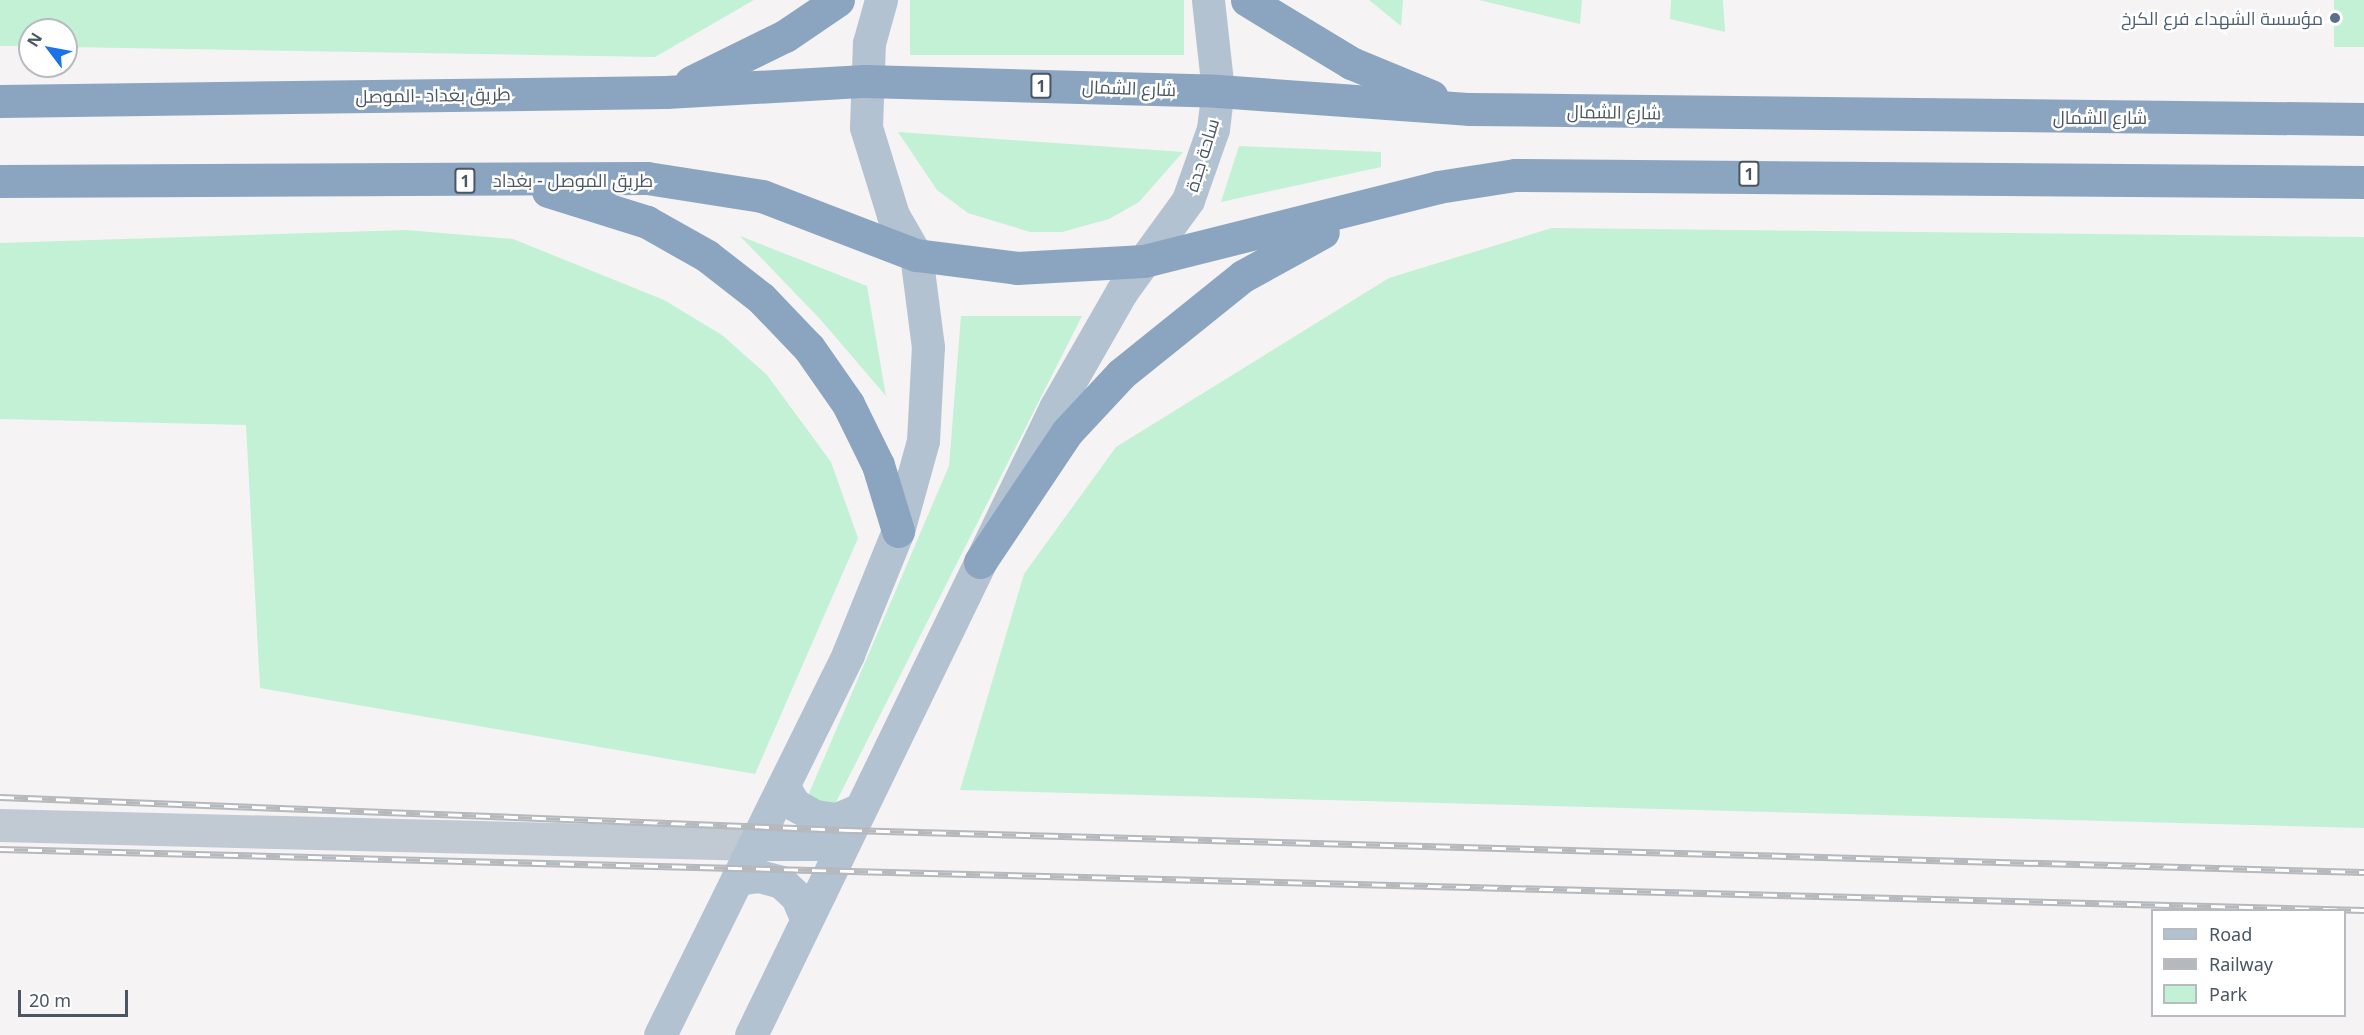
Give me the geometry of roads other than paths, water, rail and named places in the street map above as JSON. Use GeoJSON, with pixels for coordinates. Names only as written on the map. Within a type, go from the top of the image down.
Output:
{"type":"FeatureCollection","features":[{"type":"Feature","properties":{"kind":"highway"},"geometry":{"type":"LineString","coordinates":[[666,92],[727,67],[838,0]]}},
{"type":"Feature","properties":{"kind":"highway"},"geometry":{"type":"LineString","coordinates":[[1247,0],[1351,63],[1470,109]]}},
{"type":"Feature","properties":{"kind":"highway","name":"طريق بغداد -الموصل"},"geometry":{"type":"LineString","coordinates":[[0,101],[666,92],[865,81]]}},
{"type":"Feature","properties":{"kind":"highway","name":"شارع الشمال"},"geometry":{"type":"LineString","coordinates":[[865,81],[1218,91],[1470,109],[2364,119]]}},
{"type":"Feature","properties":{"kind":"highway","name":"1"},"geometry":{"type":"LineString","coordinates":[[916,255],[1017,268],[1144,261],[1382,205],[1470,180],[1583,172],[2364,182]]}},
{"type":"Feature","properties":{"kind":"highway","name":"طريق الموصل - بغداد"},"geometry":{"type":"LineString","coordinates":[[0,181],[448,181],[647,178],[729,189],[797,207],[856,236],[916,255]]}},
{"type":"Feature","properties":{"kind":"highway"},"geometry":{"type":"LineString","coordinates":[[448,181],[516,184],[583,199],[637,218],[707,256],[761,298],[808,348],[848,404],[878,465],[898,531]]}},
{"type":"Feature","properties":{"kind":"highway"},"geometry":{"type":"LineString","coordinates":[[980,562],[1060,441],[1121,374],[1243,276],[1382,205]]}},
{"type":"Feature","properties":{"kind":"main road"},"geometry":{"type":"LineString","coordinates":[[660,1035],[848,654],[898,531],[916,475],[928,394],[916,255],[876,172],[865,81],[880,0]]}},
{"type":"Feature","properties":{"kind":"main road","name":"ساحة جدة"},"geometry":{"type":"LineString","coordinates":[[751,1035],[858,810],[1055,408],[1144,261],[1188,200],[1213,129],[1218,91],[1208,0]]}},
{"type":"Feature","properties":{"kind":"main road"},"geometry":{"type":"LineString","coordinates":[[783,786],[795,805],[815,816],[837,819],[858,810]]}},
{"type":"Feature","properties":{"kind":"main road"},"geometry":{"type":"LineString","coordinates":[[756,844],[842,844]]}},
{"type":"Feature","properties":{"kind":"main road"},"geometry":{"type":"LineString","coordinates":[[737,879],[759,876],[781,882],[797,897],[806,918]]}},
{"type":"Feature","properties":{"kind":"street"},"geometry":{"type":"LineString","coordinates":[[0,825],[756,844]]}},
{"type":"Feature","properties":{"kind":"railway"},"geometry":{"type":"LineString","coordinates":[[0,797],[848,830],[2364,872]]}},
{"type":"Feature","properties":{"kind":"railway"},"geometry":{"type":"LineString","coordinates":[[0,849],[2325,909]]}},
{"type":"Feature","properties":{"kind":"railway"},"geometry":{"type":"LineString","coordinates":[[2346,910],[2364,910]]}},
{"type":"Feature","properties":{"kind":"place","name":"مؤسسة الشهداء فرع الكرخ"},"geometry":{"type":"Point","coordinates":[2335,18]}}]}
